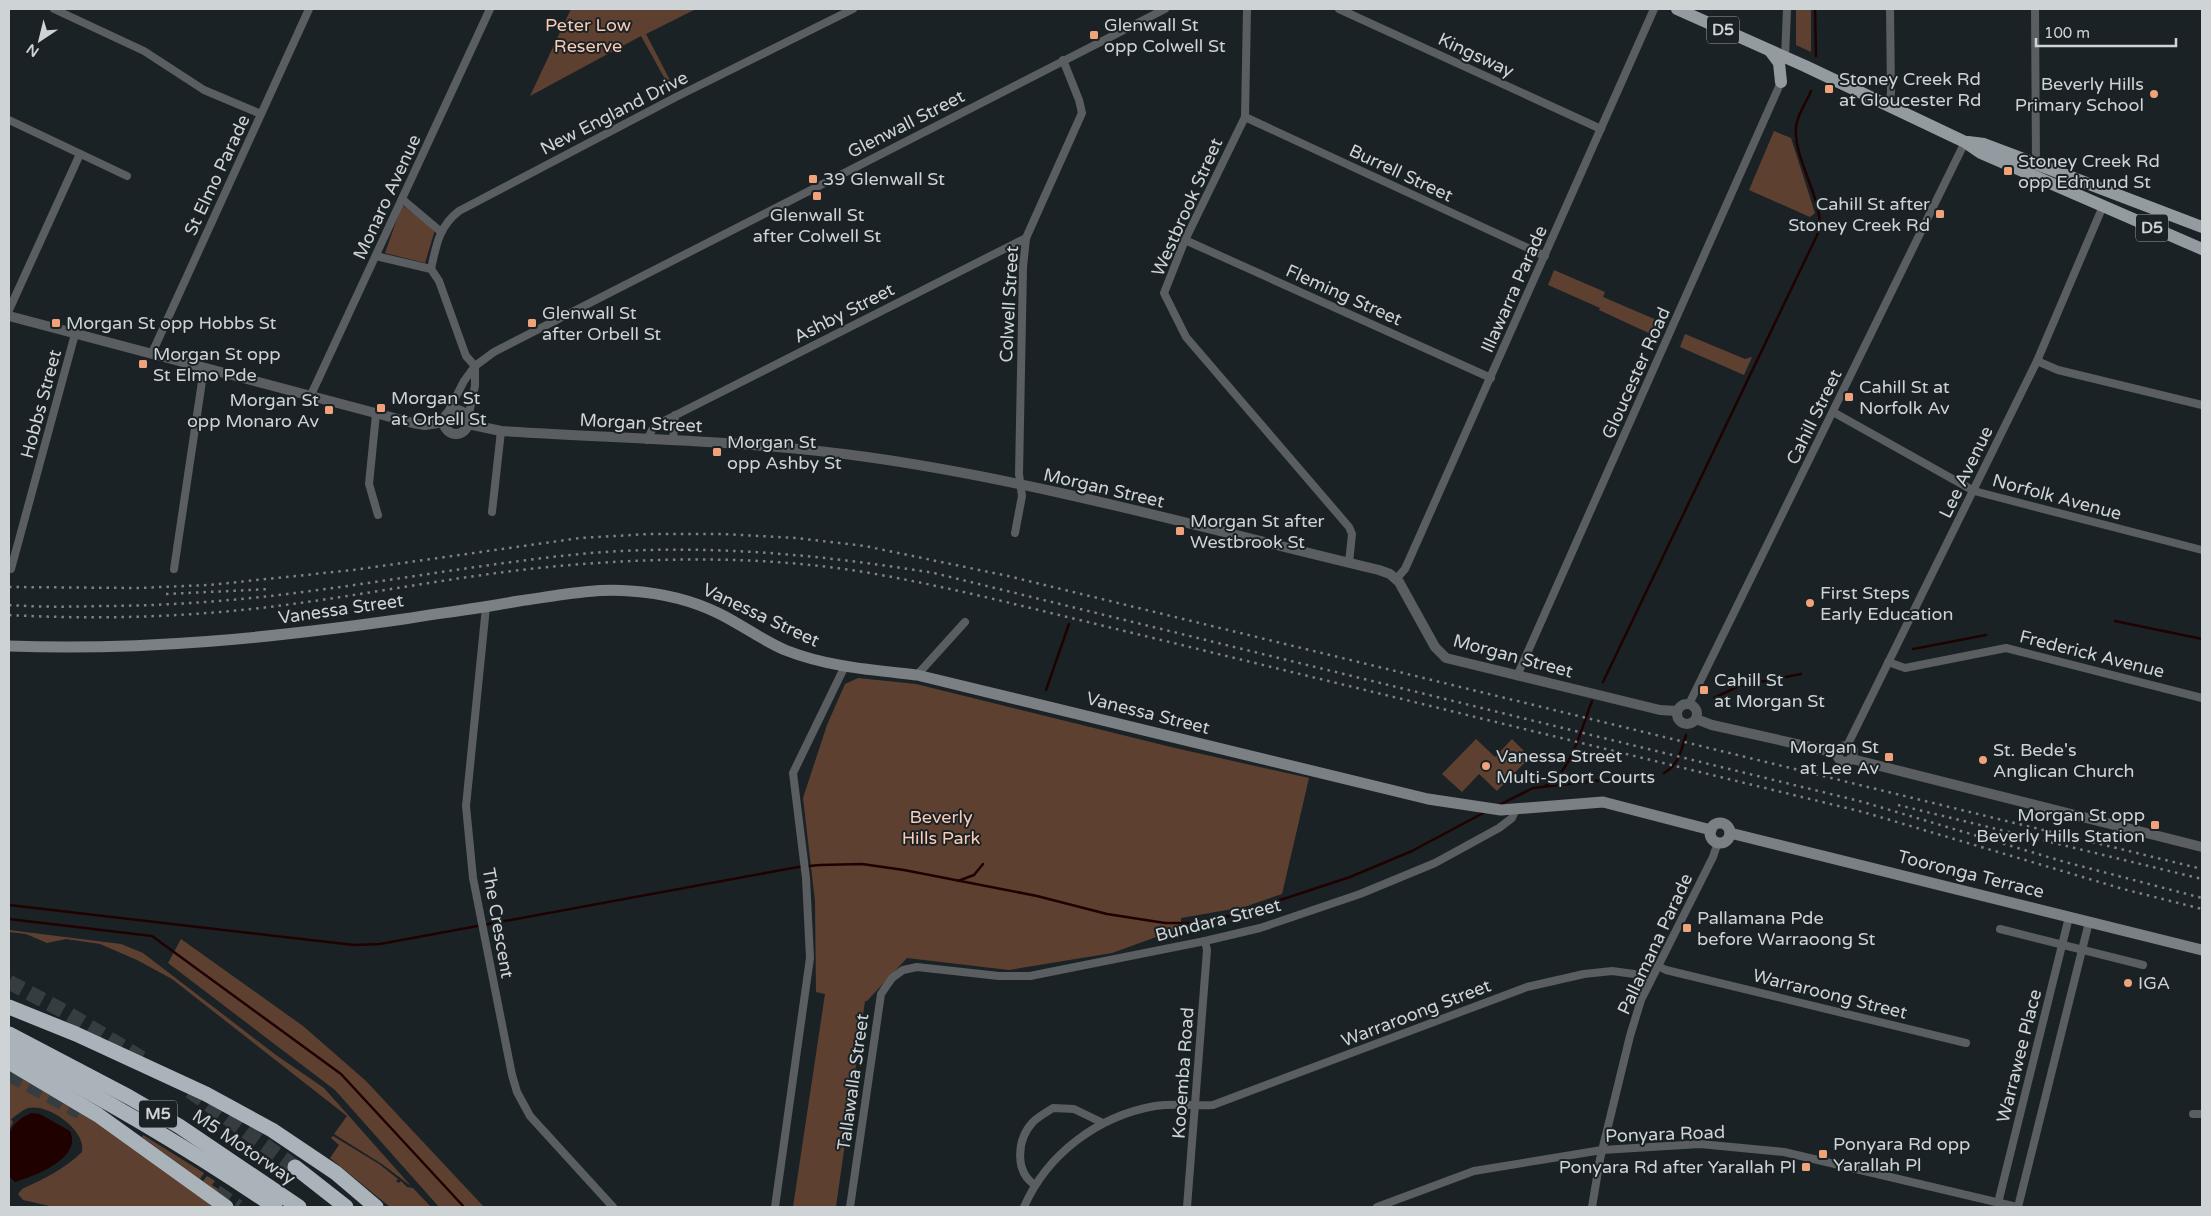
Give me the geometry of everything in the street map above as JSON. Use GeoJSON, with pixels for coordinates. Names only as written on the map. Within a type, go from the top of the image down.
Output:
{"type":"FeatureCollection","features":[{"type":"Feature","properties":{"kind":"highway"},"geometry":{"type":"LineString","coordinates":[[9,1008],[76,1034],[206,1094],[272,1130],[336,1173],[376,1207]]}},
{"type":"Feature","properties":{"kind":"highway","name":"M5 Motorway"},"geometry":{"type":"LineString","coordinates":[[9,1034],[130,1097],[179,1126],[299,1207]]}},
{"type":"Feature","properties":{"kind":"highway","name":"M5 Motorway"},"geometry":{"type":"LineString","coordinates":[[9,1049],[98,1096],[167,1136],[274,1207]]}},
{"type":"Feature","properties":{"kind":"highway"},"geometry":{"type":"LineString","coordinates":[[9,1062],[98,1115],[226,1207]]}},
{"type":"Feature","properties":{"kind":"highway"},"geometry":{"type":"LineString","coordinates":[[295,1167],[346,1207]]}},
{"type":"Feature","properties":{"kind":"main road","name":"D5"},"geometry":{"type":"LineString","coordinates":[[1677,9],[1803,65],[1965,142],[1981,153],[2202,249]]}},
{"type":"Feature","properties":{"kind":"main road"},"geometry":{"type":"LineString","coordinates":[[1770,51],[1779,64],[1781,82]]}},
{"type":"Feature","properties":{"kind":"main road"},"geometry":{"type":"LineString","coordinates":[[1781,82],[1803,65]]}},
{"type":"Feature","properties":{"kind":"main road","name":"D5"},"geometry":{"type":"LineString","coordinates":[[1965,142],[1984,144],[2202,227]]}},
{"type":"Feature","properties":{"kind":"main road","name":"Vanessa Street"},"geometry":{"type":"LineString","coordinates":[[9,646],[122,647],[218,642],[305,633],[544,598],[628,590],[667,596],[694,603],[721,614],[783,649],[808,659],[844,668],[917,675],[1410,795],[1501,810],[1516,809]]}},
{"type":"Feature","properties":{"kind":"main road"},"geometry":{"type":"LineString","coordinates":[[1516,809],[1603,802],[1711,830]]}},
{"type":"Feature","properties":{"kind":"main road"},"geometry":{"type":"LineString","coordinates":[[1721,823],[1729,827],[1730,833],[1726,841],[1718,842],[1713,839],[1711,830],[1715,825],[1721,823]]}},
{"type":"Feature","properties":{"kind":"main road","name":"Tooronga Terrace"},"geometry":{"type":"LineString","coordinates":[[1730,833],[2202,950]]}},
{"type":"Feature","properties":{"kind":"street"},"geometry":{"type":"LineString","coordinates":[[54,9],[144,51],[204,90],[261,114]]}},
{"type":"Feature","properties":{"kind":"street","name":"St Elmo Parade"},"geometry":{"type":"LineString","coordinates":[[152,353],[309,9]]}},
{"type":"Feature","properties":{"kind":"street","name":"Monaro Avenue"},"geometry":{"type":"LineString","coordinates":[[310,397],[490,9]]}},
{"type":"Feature","properties":{"kind":"street","name":"New England Drive"},"geometry":{"type":"LineString","coordinates":[[440,231],[451,217],[467,207],[676,97],[853,9]]}},
{"type":"Feature","properties":{"kind":"street","name":"Glenwall Street"},"geometry":{"type":"LineString","coordinates":[[475,366],[503,348],[1165,9]]}},
{"type":"Feature","properties":{"kind":"street","name":"Westbrook Street"},"geometry":{"type":"LineString","coordinates":[[1247,9],[1245,117],[1185,240],[1164,293],[1186,337],[1349,528],[1352,534],[1348,563]]}},
{"type":"Feature","properties":{"kind":"street","name":"Kingsway"},"geometry":{"type":"LineString","coordinates":[[1339,9],[1601,128]]}},
{"type":"Feature","properties":{"kind":"street","name":"Illawarra Parade"},"geometry":{"type":"LineString","coordinates":[[1396,578],[1405,569],[1546,256],[1654,9]]}},
{"type":"Feature","properties":{"kind":"street"},"geometry":{"type":"LineString","coordinates":[[1785,58],[1787,9]]}},
{"type":"Feature","properties":{"kind":"street"},"geometry":{"type":"LineString","coordinates":[[1889,106],[1890,9]]}},
{"type":"Feature","properties":{"kind":"street"},"geometry":{"type":"LineString","coordinates":[[2035,9],[2036,164]]}},
{"type":"Feature","properties":{"kind":"street","name":"Colwell Street"},"geometry":{"type":"LineString","coordinates":[[1015,534],[1022,496],[1018,474],[1022,286],[1026,238],[1082,113],[1080,100],[1063,60]]}},
{"type":"Feature","properties":{"kind":"street","name":"Gloucester Road"},"geometry":{"type":"LineString","coordinates":[[1518,676],[1781,82]]}},
{"type":"Feature","properties":{"kind":"street","name":"Burrell Street"},"geometry":{"type":"LineString","coordinates":[[1245,117],[1546,256]]}},
{"type":"Feature","properties":{"kind":"street"},"geometry":{"type":"LineString","coordinates":[[9,120],[127,176]]}},
{"type":"Feature","properties":{"kind":"street","name":"Cahill Street"},"geometry":{"type":"LineString","coordinates":[[1689,704],[1965,142]]}},
{"type":"Feature","properties":{"kind":"street"},"geometry":{"type":"LineString","coordinates":[[9,310],[80,154]]}},
{"type":"Feature","properties":{"kind":"street"},"geometry":{"type":"LineString","coordinates":[[402,199],[440,231],[430,269]]}},
{"type":"Feature","properties":{"kind":"street","name":"Lee Avenue"},"geometry":{"type":"LineString","coordinates":[[1847,746],[2037,361],[2103,206]]}},
{"type":"Feature","properties":{"kind":"street","name":"Ashby Street"},"geometry":{"type":"LineString","coordinates":[[647,440],[656,426],[675,415],[1026,238]]}},
{"type":"Feature","properties":{"kind":"street","name":"Fleming Street"},"geometry":{"type":"LineString","coordinates":[[1185,240],[1491,378]]}},
{"type":"Feature","properties":{"kind":"street"},"geometry":{"type":"LineString","coordinates":[[376,256],[430,269],[439,281],[466,356],[475,366],[474,386],[468,421],[462,432],[454,434],[446,430],[446,417],[464,381],[475,366]]}},
{"type":"Feature","properties":{"kind":"street"},"geometry":{"type":"LineString","coordinates":[[9,316],[310,397],[424,425],[459,410],[468,421]]}},
{"type":"Feature","properties":{"kind":"street","name":"Hobbs Street"},"geometry":{"type":"LineString","coordinates":[[11,569],[76,334]]}},
{"type":"Feature","properties":{"kind":"street"},"geometry":{"type":"LineString","coordinates":[[2037,361],[2058,370],[2202,405]]}},
{"type":"Feature","properties":{"kind":"street"},"geometry":{"type":"LineString","coordinates":[[174,569],[204,368]]}},
{"type":"Feature","properties":{"kind":"street","name":"Norfolk Avenue"},"geometry":{"type":"LineString","coordinates":[[1833,412],[1974,491],[2202,550]]}},
{"type":"Feature","properties":{"kind":"street"},"geometry":{"type":"LineString","coordinates":[[376,414],[369,484],[378,515]]}},
{"type":"Feature","properties":{"kind":"street"},"geometry":{"type":"LineString","coordinates":[[673,441],[675,415]]}},
{"type":"Feature","properties":{"kind":"street","name":"Morgan Street"},"geometry":{"type":"LineString","coordinates":[[468,421],[501,431],[829,452],[935,468],[1020,484],[1379,570],[1396,578],[1439,654],[1459,662],[1660,710],[1676,711]]}},
{"type":"Feature","properties":{"kind":"street"},"geometry":{"type":"LineString","coordinates":[[492,512],[501,431]]}},
{"type":"Feature","properties":{"kind":"street","name":"The Crescent"},"geometry":{"type":"LineString","coordinates":[[486,607],[466,806],[473,878],[482,928],[517,1092],[530,1116],[613,1207]]}},
{"type":"Feature","properties":{"kind":"street"},"geometry":{"type":"LineString","coordinates":[[917,675],[965,622]]}},
{"type":"Feature","properties":{"kind":"street","name":"Frederick Avenue"},"geometry":{"type":"LineString","coordinates":[[1888,662],[1905,668],[2006,648],[2202,698]]}},
{"type":"Feature","properties":{"kind":"street"},"geometry":{"type":"LineString","coordinates":[[775,1207],[810,958],[805,873],[793,773],[844,668]]}},
{"type":"Feature","properties":{"kind":"street"},"geometry":{"type":"LineString","coordinates":[[1689,704],[1696,710],[1696,718],[1690,724],[1684,724],[1677,718],[1676,711],[1680,706],[1689,704]]}},
{"type":"Feature","properties":{"kind":"street"},"geometry":{"type":"LineString","coordinates":[[1696,718],[1712,725],[1837,753],[1842,762],[1848,762],[1852,759],[2202,846]]}},
{"type":"Feature","properties":{"kind":"street"},"geometry":{"type":"LineString","coordinates":[[1837,753],[1841,746],[1847,746],[1853,750],[1852,759]]}},
{"type":"Feature","properties":{"kind":"street","name":"Bundara Street"},"geometry":{"type":"LineString","coordinates":[[903,970],[917,967],[999,976],[1030,976],[1260,928],[1360,894],[1435,863],[1499,828],[1512,818],[1516,809]]}},
{"type":"Feature","properties":{"kind":"street","name":"Pallamana Parade"},"geometry":{"type":"LineString","coordinates":[[1592,1207],[1602,1150],[1630,1036],[1641,1000],[1713,857],[1718,842]]}},
{"type":"Feature","properties":{"kind":"street","name":"Warrawee Place"},"geometry":{"type":"LineString","coordinates":[[1998,1203],[2069,917]]}},
{"type":"Feature","properties":{"kind":"street","name":"Warrawee Place"},"geometry":{"type":"LineString","coordinates":[[2017,1207],[2089,922]]}},
{"type":"Feature","properties":{"kind":"street"},"geometry":{"type":"LineString","coordinates":[[2000,929],[2144,965]]}},
{"type":"Feature","properties":{"kind":"street","name":"Kooemba Road"},"geometry":{"type":"LineString","coordinates":[[1187,1207],[1207,950],[1205,941]]}},
{"type":"Feature","properties":{"kind":"street","name":"Warraroong Street"},"geometry":{"type":"LineString","coordinates":[[1658,966],[1666,970],[1966,1043]]}},
{"type":"Feature","properties":{"kind":"street","name":"Tallawalla Street"},"geometry":{"type":"LineString","coordinates":[[850,1207],[881,994],[892,978],[903,970]]}},
{"type":"Feature","properties":{"kind":"street","name":"Warraroong Street"},"geometry":{"type":"LineString","coordinates":[[1024,1207],[1035,1185],[1068,1147],[1103,1123],[1139,1109],[1157,1106],[1213,1105],[1527,987],[1584,974],[1612,971],[1634,974],[1650,982]]}},
{"type":"Feature","properties":{"kind":"street"},"geometry":{"type":"LineString","coordinates":[[1035,1185],[1028,1180],[1021,1167],[1020,1145],[1033,1122],[1053,1108],[1074,1109],[1103,1123]]}},
{"type":"Feature","properties":{"kind":"street"},"geometry":{"type":"LineString","coordinates":[[2193,1114],[2202,1114]]}},
{"type":"Feature","properties":{"kind":"street","name":"Ponyara Road"},"geometry":{"type":"LineString","coordinates":[[1377,1207],[1474,1171],[1602,1150],[1700,1144],[1784,1152],[2017,1207]]}},
{"type":"Feature","properties":{"kind":"street"},"geometry":{"type":"LineString","coordinates":[[1980,1207],[1982,1199]]}},
{"type":"Feature","properties":{"kind":"green space","name":"Peter Low Reserve"},"geometry":{"type":"Polygon","coordinates":[[[571,9],[696,9],[646,34],[673,86],[670,88],[641,36],[530,96],[571,9]]]}},
{"type":"Feature","properties":{"kind":"green space"},"geometry":{"type":"Polygon","coordinates":[[[1796,9],[1811,9],[1811,52],[1796,45],[1796,9]]]}},
{"type":"Feature","properties":{"kind":"green space"},"geometry":{"type":"Polygon","coordinates":[[[1774,131],[1791,138],[1815,213],[1810,217],[1749,190],[1774,131]]]}},
{"type":"Feature","properties":{"kind":"green space"},"geometry":{"type":"Polygon","coordinates":[[[402,205],[435,230],[425,263],[385,253],[402,205]]]}},
{"type":"Feature","properties":{"kind":"green space"},"geometry":{"type":"Polygon","coordinates":[[[1554,270],[1605,292],[1603,297],[1659,321],[1653,335],[1599,310],[1600,308],[1548,285],[1554,270]]]}},
{"type":"Feature","properties":{"kind":"green space"},"geometry":{"type":"Polygon","coordinates":[[[1685,334],[1745,359],[1752,357],[1744,375],[1680,347],[1685,334]]]}},
{"type":"Feature","properties":{"kind":"green space","name":"Beverly Hills Park"},"geometry":{"type":"Polygon","coordinates":[[[858,678],[916,684],[1175,748],[1309,778],[1282,894],[1244,907],[1181,918],[1181,928],[1112,953],[1009,970],[907,958],[865,1001],[836,1207],[793,1207],[825,994],[816,992],[815,901],[803,798],[827,725],[845,684],[858,678]]]}},
{"type":"Feature","properties":{"kind":"green space","name":"Vanessa Street Multi-Sport Courts"},"geometry":{"type":"Polygon","coordinates":[[[1476,739],[1495,757],[1512,739],[1530,757],[1497,791],[1479,774],[1462,792],[1442,774],[1476,739]]]}},
{"type":"Feature","properties":{"kind":"green space"},"geometry":{"type":"Polygon","coordinates":[[[9,930],[121,944],[143,953],[276,1055],[324,1088],[411,1186],[382,1164],[334,1134],[347,1116],[172,979],[137,960],[100,944],[66,939],[47,943],[26,934],[9,932],[9,930]]]}},
{"type":"Feature","properties":{"kind":"green space"},"geometry":{"type":"Polygon","coordinates":[[[181,939],[303,1026],[366,1081],[484,1207],[439,1207],[335,1090],[168,963],[181,939]]]}},
{"type":"Feature","properties":{"kind":"green space"},"geometry":{"type":"Polygon","coordinates":[[[9,1071],[102,1126],[211,1202],[209,1204],[213,1207],[54,1207],[23,1200],[18,1194],[22,1189],[68,1164],[82,1152],[82,1144],[79,1136],[65,1120],[56,1114],[37,1108],[28,1108],[11,1119],[13,1122],[9,1130],[9,1071]]]}},
{"type":"Feature","properties":{"kind":"green space"},"geometry":{"type":"Polygon","coordinates":[[[143,1135],[204,1173],[200,1179],[142,1137],[143,1135]]]}},
{"type":"Feature","properties":{"kind":"green space"},"geometry":{"type":"Polygon","coordinates":[[[333,1136],[379,1164],[398,1179],[396,1181],[399,1183],[401,1181],[407,1187],[413,1188],[431,1207],[390,1207],[330,1158],[339,1145],[331,1138],[333,1136]]]}},
{"type":"Feature","properties":{"kind":"green space"},"geometry":{"type":"Polygon","coordinates":[[[207,1176],[215,1181],[212,1185],[227,1195],[225,1198],[203,1181],[207,1176]]]}},
{"type":"Feature","properties":{"kind":"shaded area"},"geometry":{"type":"Polygon","coordinates":[[[31,1113],[40,1114],[70,1131],[72,1141],[70,1150],[64,1157],[45,1170],[15,1182],[9,1176],[8,1138],[14,1125],[21,1118],[31,1113]]]}},
{"type":"Feature","properties":{"kind":"waterway"},"geometry":{"type":"LineString","coordinates":[[1815,9],[1816,56]]}},
{"type":"Feature","properties":{"kind":"waterway"},"geometry":{"type":"LineString","coordinates":[[1603,682],[1820,229],[1816,203],[1796,139],[1798,118],[1811,91]]}},
{"type":"Feature","properties":{"kind":"waterway"},"geometry":{"type":"LineString","coordinates":[[2115,621],[2202,639]]}},
{"type":"Feature","properties":{"kind":"waterway"},"geometry":{"type":"LineString","coordinates":[[1046,690],[1069,624]]}},
{"type":"Feature","properties":{"kind":"waterway"},"geometry":{"type":"LineString","coordinates":[[1913,649],[1986,635]]}},
{"type":"Feature","properties":{"kind":"waterway"},"geometry":{"type":"LineString","coordinates":[[1714,698],[1739,686],[1801,674]]}},
{"type":"Feature","properties":{"kind":"waterway"},"geometry":{"type":"LineString","coordinates":[[1546,785],[1555,779],[1569,760],[1580,736],[1592,701]]}},
{"type":"Feature","properties":{"kind":"waterway"},"geometry":{"type":"LineString","coordinates":[[1664,773],[1676,761],[1686,735]]}},
{"type":"Feature","properties":{"kind":"waterway"},"geometry":{"type":"LineString","coordinates":[[1499,805],[1533,788],[1648,775]]}},
{"type":"Feature","properties":{"kind":"waterway"},"geometry":{"type":"LineString","coordinates":[[1637,778],[1650,781]]}},
{"type":"Feature","properties":{"kind":"waterway"},"geometry":{"type":"LineString","coordinates":[[9,905],[354,945],[380,944],[798,867],[862,864],[904,870],[1037,896],[1107,914],[1165,923],[1191,923],[1235,915],[1350,877],[1412,851],[1485,812]]}},
{"type":"Feature","properties":{"kind":"waterway"},"geometry":{"type":"LineString","coordinates":[[958,881],[974,875],[983,864]]}},
{"type":"Feature","properties":{"kind":"waterway"},"geometry":{"type":"LineString","coordinates":[[9,919],[152,936],[341,1074],[464,1207]]}},
{"type":"Feature","properties":{"kind":"tunnel"},"geometry":{"type":"LineString","coordinates":[[9,982],[67,1013],[146,1061]]}},
{"type":"Feature","properties":{"kind":"tunnel"},"geometry":{"type":"LineString","coordinates":[[9,1074],[80,1112]]}},
{"type":"Feature","properties":{"kind":"tunnel"},"geometry":{"type":"LineString","coordinates":[[190,1091],[295,1167]]}},
{"type":"Feature","properties":{"kind":"tunnel"},"geometry":{"type":"LineString","coordinates":[[216,1192],[238,1207]]}},
{"type":"Feature","properties":{"kind":"railway"},"geometry":{"type":"LineString","coordinates":[[9,587],[138,588],[209,585],[353,570],[580,538],[649,534],[723,534],[796,538],[865,546],[1008,576],[2202,869]]}},
{"type":"Feature","properties":{"kind":"railway"},"geometry":{"type":"LineString","coordinates":[[9,605],[53,607],[121,606],[234,600],[542,558],[625,551],[713,550],[846,560],[934,573],[1863,802],[2065,862],[2202,898]]}},
{"type":"Feature","properties":{"kind":"railway"},"geometry":{"type":"LineString","coordinates":[[9,615],[112,617],[182,615],[251,609],[471,577],[583,564],[653,560],[724,560],[794,563],[829,567],[899,578],[1002,601],[1863,812],[2123,889],[2202,909]]}},
{"type":"Feature","properties":{"kind":"railway"},"geometry":{"type":"LineString","coordinates":[[166,594],[271,589]]}},
{"type":"Feature","properties":{"kind":"railway"},"geometry":{"type":"LineString","coordinates":[[1898,805],[2202,879]]}},
{"type":"Feature","properties":{"kind":"place","name":"Glenwall St opp Colwell St"},"geometry":{"type":"Point","coordinates":[1094,35]}},
{"type":"Feature","properties":{"kind":"place","name":"Stoney Creek Rd at Gloucester Rd"},"geometry":{"type":"Point","coordinates":[1829,89]}},
{"type":"Feature","properties":{"kind":"place","name":"Beverly Hills Primary School"},"geometry":{"type":"Point","coordinates":[2154,94]}},
{"type":"Feature","properties":{"kind":"place","name":"Stoney Creek Rd opp Edmund St"},"geometry":{"type":"Point","coordinates":[2008,171]}},
{"type":"Feature","properties":{"kind":"place","name":"39 Glenwall St"},"geometry":{"type":"Point","coordinates":[813,179]}},
{"type":"Feature","properties":{"kind":"place","name":"Glenwall St after Colwell St"},"geometry":{"type":"Point","coordinates":[817,196]}},
{"type":"Feature","properties":{"kind":"place","name":"Cahill St after Stoney Creek Rd"},"geometry":{"type":"Point","coordinates":[1940,214]}},
{"type":"Feature","properties":{"kind":"place","name":"Morgan St opp Hobbs St"},"geometry":{"type":"Point","coordinates":[56,323]}},
{"type":"Feature","properties":{"kind":"place","name":"Glenwall St after Orbell St"},"geometry":{"type":"Point","coordinates":[532,323]}},
{"type":"Feature","properties":{"kind":"place","name":"Morgan St opp St Elmo Pde"},"geometry":{"type":"Point","coordinates":[143,364]}},
{"type":"Feature","properties":{"kind":"place","name":"Cahill St at Norfolk Av"},"geometry":{"type":"Point","coordinates":[1849,397]}},
{"type":"Feature","properties":{"kind":"place","name":"Morgan St at Orbell St"},"geometry":{"type":"Point","coordinates":[381,408]}},
{"type":"Feature","properties":{"kind":"place","name":"Morgan St opp Monaro Av"},"geometry":{"type":"Point","coordinates":[329,410]}},
{"type":"Feature","properties":{"kind":"place","name":"Morgan St opp Ashby St"},"geometry":{"type":"Point","coordinates":[717,452]}},
{"type":"Feature","properties":{"kind":"place","name":"Morgan St after Westbrook St"},"geometry":{"type":"Point","coordinates":[1180,531]}},
{"type":"Feature","properties":{"kind":"place","name":"First Steps Early Education"},"geometry":{"type":"Point","coordinates":[1810,603]}},
{"type":"Feature","properties":{"kind":"place","name":"Cahill St at Morgan St"},"geometry":{"type":"Point","coordinates":[1704,690]}},
{"type":"Feature","properties":{"kind":"place","name":"Morgan St at Lee Av"},"geometry":{"type":"Point","coordinates":[1889,757]}},
{"type":"Feature","properties":{"kind":"place","name":"St. Bede's Anglican Church"},"geometry":{"type":"Point","coordinates":[1983,760]}},
{"type":"Feature","properties":{"kind":"place","name":"Vanessa Street Multi-Sport Courts"},"geometry":{"type":"Point","coordinates":[1486,766]}},
{"type":"Feature","properties":{"kind":"place","name":"Morgan St opp Beverly Hills Station"},"geometry":{"type":"Point","coordinates":[2155,825]}},
{"type":"Feature","properties":{"kind":"place","name":"Pallamana Pde before Warraoong St"},"geometry":{"type":"Point","coordinates":[1687,928]}},
{"type":"Feature","properties":{"kind":"place","name":"IGA"},"geometry":{"type":"Point","coordinates":[2128,983]}},
{"type":"Feature","properties":{"kind":"place","name":"Ponyara Rd opp Yarallah Pl"},"geometry":{"type":"Point","coordinates":[1823,1154]}},
{"type":"Feature","properties":{"kind":"place","name":"Ponyara Rd after Yarallah Pl"},"geometry":{"type":"Point","coordinates":[1806,1167]}}]}
